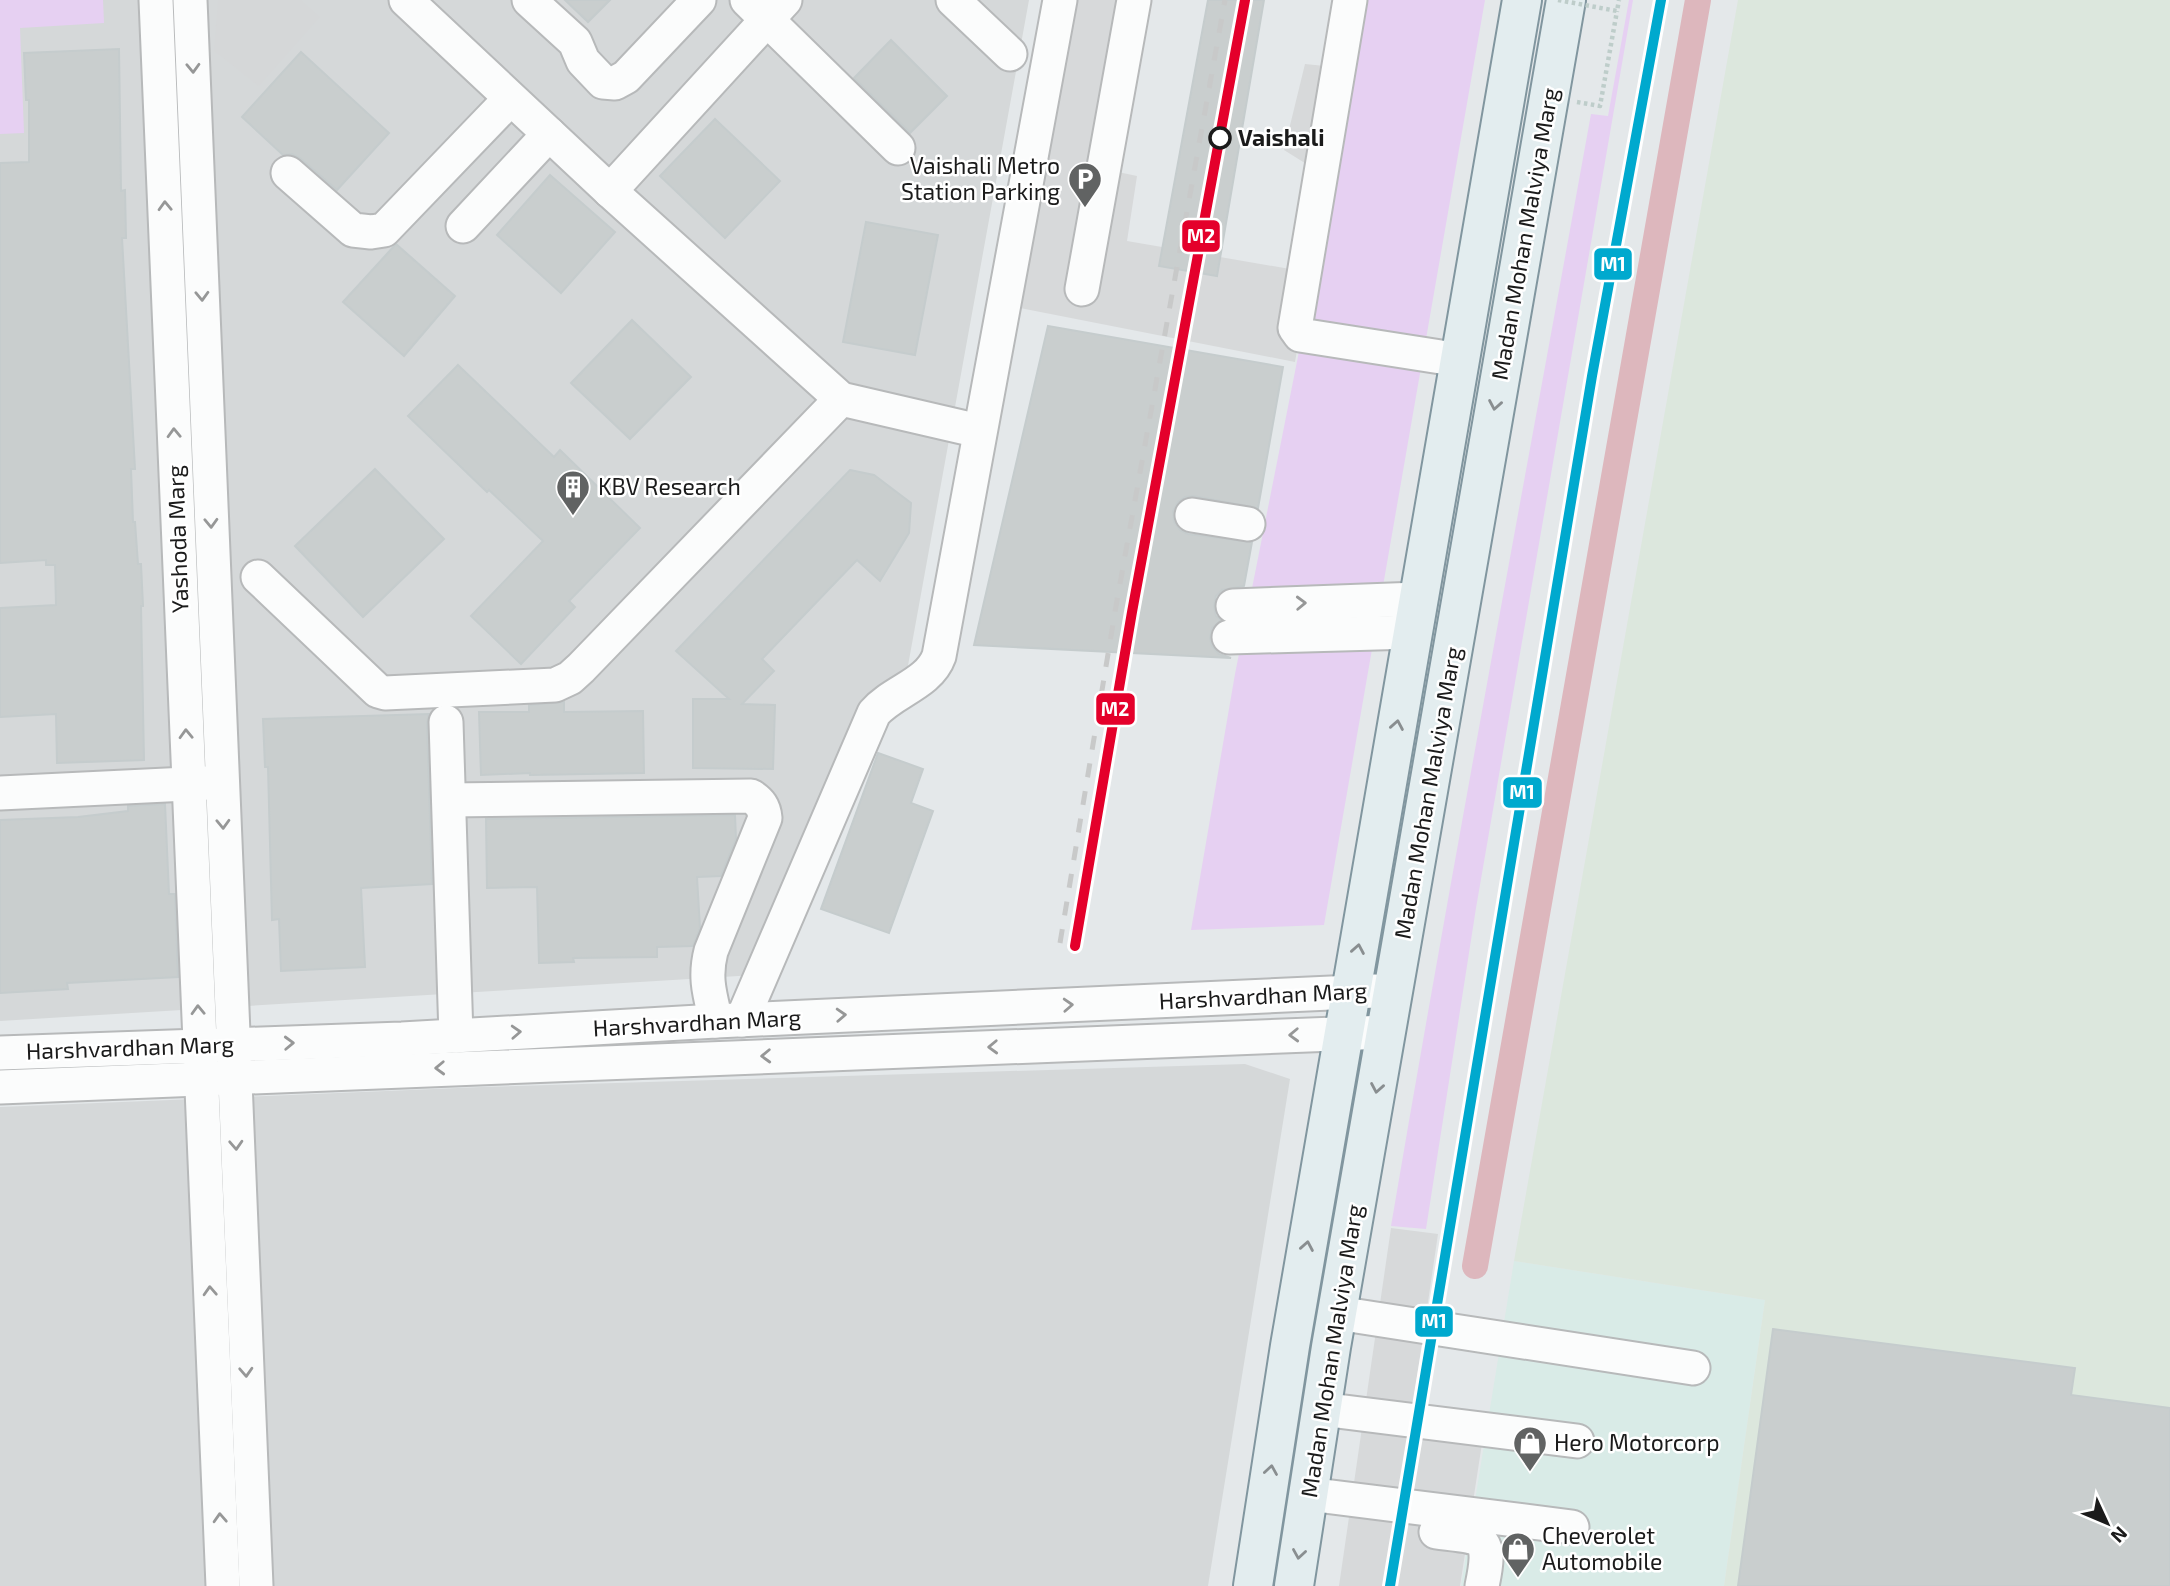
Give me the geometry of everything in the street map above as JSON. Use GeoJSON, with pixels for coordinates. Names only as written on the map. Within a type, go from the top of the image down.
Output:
{"type":"FeatureCollection","features":[{"type":"Feature","properties":{"kind":"main road","name":"Madan Mohan Malviya Marg"},"geometry":{"type":"LineString","coordinates":[[1253,1586],[1292,1333],[1522,0]]}},
{"type":"Feature","properties":{"kind":"main road","name":"Madan Mohan Malviya Marg"},"geometry":{"type":"LineString","coordinates":[[1294,1586],[1337,1313],[1566,0]]}},
{"type":"Feature","properties":{"kind":"street","name":"Yashoda Marg"},"geometry":{"type":"LineString","coordinates":[[156,0],[223,1586]]}},
{"type":"Feature","properties":{"kind":"street","name":"Yashoda Marg"},"geometry":{"type":"LineString","coordinates":[[190,0],[256,1586]]}},
{"type":"Feature","properties":{"kind":"street"},"geometry":{"type":"LineString","coordinates":[[407,0],[548,134],[841,399],[979,431]]}},
{"type":"Feature","properties":{"kind":"street"},"geometry":{"type":"LineString","coordinates":[[529,0],[575,42],[583,61],[603,82],[615,83],[626,77],[699,0]]}},
{"type":"Feature","properties":{"kind":"street"},"geometry":{"type":"LineString","coordinates":[[953,0],[1010,54]]}},
{"type":"Feature","properties":{"kind":"street"},"geometry":{"type":"LineString","coordinates":[[729,1021],[874,713],[930,672],[936,664],[1060,0]]}},
{"type":"Feature","properties":{"kind":"street"},"geometry":{"type":"LineString","coordinates":[[1082,289],[1135,0]]}},
{"type":"Feature","properties":{"kind":"street"},"geometry":{"type":"LineString","coordinates":[[1350,0],[1295,328],[1300,335],[1460,360]]}},
{"type":"Feature","properties":{"kind":"street"},"geometry":{"type":"LineString","coordinates":[[610,191],[766,6],[898,148]]}},
{"type":"Feature","properties":{"kind":"street"},"geometry":{"type":"LineString","coordinates":[[288,173],[353,230],[384,230],[510,99]]}},
{"type":"Feature","properties":{"kind":"street"},"geometry":{"type":"LineString","coordinates":[[463,226],[548,134]]}},
{"type":"Feature","properties":{"kind":"street"},"geometry":{"type":"LineString","coordinates":[[258,577],[378,691],[385,693],[555,685],[570,678],[581,668],[841,399]]}},
{"type":"Feature","properties":{"kind":"street"},"geometry":{"type":"LineString","coordinates":[[1192,515],[1248,524]]}},
{"type":"Feature","properties":{"kind":"street"},"geometry":{"type":"LineString","coordinates":[[1231,621],[1415,615]]}},
{"type":"Feature","properties":{"kind":"street"},"geometry":{"type":"LineString","coordinates":[[446,722],[456,1036]]}},
{"type":"Feature","properties":{"kind":"street"},"geometry":{"type":"LineString","coordinates":[[0,793],[221,783]]}},
{"type":"Feature","properties":{"kind":"street"},"geometry":{"type":"LineString","coordinates":[[449,800],[751,796],[759,801],[765,818],[710,951],[706,968],[706,979],[729,1021]]}},
{"type":"Feature","properties":{"kind":"street","name":"Harshvardhan Marg"},"geometry":{"type":"LineString","coordinates":[[233,1061],[456,1036],[1394,990]]}},
{"type":"Feature","properties":{"kind":"street","name":"Harshvardhan Marg"},"geometry":{"type":"LineString","coordinates":[[0,1053],[200,1062],[1386,1032]]}},
{"type":"Feature","properties":{"kind":"street","name":"Harshvardhan Marg"},"geometry":{"type":"LineString","coordinates":[[0,1087],[200,1062]]}},
{"type":"Feature","properties":{"kind":"street"},"geometry":{"type":"LineString","coordinates":[[1337,1313],[1693,1368]]}},
{"type":"Feature","properties":{"kind":"street"},"geometry":{"type":"LineString","coordinates":[[1321,1409],[1577,1441]]}},
{"type":"Feature","properties":{"kind":"street"},"geometry":{"type":"LineString","coordinates":[[1306,1505],[1572,1527]]}},
{"type":"Feature","properties":{"kind":"street"},"geometry":{"type":"LineString","coordinates":[[1306,1505],[1476,1537],[1485,1545],[1488,1556],[1482,1586]]}},
{"type":"Feature","properties":{"kind":"path"},"geometry":{"type":"LineString","coordinates":[[1558,0],[1617,10]]}},
{"type":"Feature","properties":{"kind":"path"},"geometry":{"type":"LineString","coordinates":[[1600,106],[1619,0]]}},
{"type":"Feature","properties":{"kind":"shaded area"},"geometry":{"type":"Polygon","coordinates":[[[0,0],[1029,0],[901,704],[861,709],[755,975],[0,1021],[0,0]]]}},
{"type":"Feature","properties":{"kind":"shaded area"},"geometry":{"type":"Polygon","coordinates":[[[0,0],[103,0],[104,23],[20,28],[24,133],[0,134],[0,0]]]}},
{"type":"Feature","properties":{"kind":"shaded area"},"geometry":{"type":"Polygon","coordinates":[[[218,0],[301,0],[320,17],[259,86],[214,51],[218,0]]]}},
{"type":"Feature","properties":{"kind":"shaded area","name":"Vaishali Metro Station Parking"},"geometry":{"type":"Polygon","coordinates":[[[1073,0],[1146,0],[1118,172],[1137,176],[1127,241],[1290,269],[1308,165],[1284,150],[1305,64],[1325,66],[1358,0],[1295,362],[1020,308],[1073,0]]]}},
{"type":"Feature","properties":{"kind":"shaded area"},"geometry":{"type":"Polygon","coordinates":[[[1361,0],[1485,0],[1324,925],[1191,930],[1235,674],[1311,291],[1361,0]]]}},
{"type":"Feature","properties":{"kind":"shaded area"},"geometry":{"type":"Polygon","coordinates":[[[1629,0],[1633,0],[1476,908],[1426,1229],[1391,1226],[1591,114],[1608,116],[1629,0]]]}},
{"type":"Feature","properties":{"kind":"shaded area"},"geometry":{"type":"Polygon","coordinates":[[[1738,0],[2170,0],[2170,1586],[1724,1586],[1765,1300],[1514,1261],[1738,0]]]}},
{"type":"Feature","properties":{"kind":"shaded area"},"geometry":{"type":"Polygon","coordinates":[[[1245,1064],[1290,1079],[1208,1586],[0,1586],[0,1107],[482,1087],[1245,1064]]]}},
{"type":"Feature","properties":{"kind":"shaded area"},"geometry":{"type":"Polygon","coordinates":[[[1391,1228],[1438,1234],[1410,1424],[1483,1437],[1460,1586],[1339,1586],[1391,1228]]]}},
{"type":"Feature","properties":{"kind":"shaded area"},"geometry":{"type":"Polygon","coordinates":[[[1514,1261],[1765,1300],[1724,1586],[1461,1586],[1514,1261]]]}},
{"type":"Feature","properties":{"kind":"building"},"geometry":{"type":"Polygon","coordinates":[[[565,0],[610,0],[588,22],[565,0]]]}},
{"type":"Feature","properties":{"kind":"building","name":"Vaishali"},"geometry":{"type":"Polygon","coordinates":[[[1208,0],[1264,0],[1217,276],[1159,266],[1208,0]]]}},
{"type":"Feature","properties":{"kind":"building"},"geometry":{"type":"Polygon","coordinates":[[[891,40],[947,96],[910,133],[854,78],[891,40]]]}},
{"type":"Feature","properties":{"kind":"building"},"geometry":{"type":"Polygon","coordinates":[[[119,49],[121,191],[125,190],[126,238],[122,238],[135,469],[131,469],[133,522],[138,564],[141,564],[143,606],[144,760],[57,763],[56,714],[0,717],[0,608],[56,605],[55,565],[46,565],[46,560],[0,563],[0,163],[29,162],[29,100],[26,100],[24,53],[119,49]]]}},
{"type":"Feature","properties":{"kind":"building"},"geometry":{"type":"Polygon","coordinates":[[[301,52],[389,133],[337,190],[300,158],[292,154],[283,155],[242,117],[301,52]]]}},
{"type":"Feature","properties":{"kind":"building"},"geometry":{"type":"Polygon","coordinates":[[[715,119],[780,181],[725,238],[660,176],[715,119]]]}},
{"type":"Feature","properties":{"kind":"building"},"geometry":{"type":"Polygon","coordinates":[[[550,175],[615,232],[561,293],[497,235],[550,175]]]}},
{"type":"Feature","properties":{"kind":"building"},"geometry":{"type":"Polygon","coordinates":[[[866,222],[938,235],[915,355],[843,342],[866,222]]]}},
{"type":"Feature","properties":{"kind":"building"},"geometry":{"type":"Polygon","coordinates":[[[396,244],[455,296],[404,356],[343,302],[396,244]]]}},
{"type":"Feature","properties":{"kind":"building"},"geometry":{"type":"Polygon","coordinates":[[[632,320],[691,377],[630,439],[571,383],[632,320]]]}},
{"type":"Feature","properties":{"kind":"building"},"geometry":{"type":"Polygon","coordinates":[[[1048,326],[1283,367],[1258,508],[1194,496],[1185,497],[1178,502],[1173,511],[1174,522],[1180,530],[1188,534],[1252,542],[1244,586],[1222,590],[1216,596],[1214,606],[1216,616],[1221,620],[1212,628],[1212,646],[1219,654],[1231,658],[974,645],[1048,326]]]}},
{"type":"Feature","properties":{"kind":"building"},"geometry":{"type":"Polygon","coordinates":[[[458,365],[554,457],[560,450],[640,528],[569,601],[575,607],[521,664],[471,616],[543,541],[408,416],[458,365]]]}},
{"type":"Feature","properties":{"kind":"building"},"geometry":{"type":"Polygon","coordinates":[[[375,469],[444,539],[363,617],[295,546],[375,469]]]}},
{"type":"Feature","properties":{"kind":"building"},"geometry":{"type":"Polygon","coordinates":[[[850,470],[874,475],[911,503],[909,533],[880,581],[857,560],[762,659],[774,671],[742,704],[775,705],[773,769],[693,768],[693,699],[729,699],[676,651],[850,470]]]}},
{"type":"Feature","properties":{"kind":"building"},"geometry":{"type":"Polygon","coordinates":[[[564,702],[564,712],[643,711],[644,773],[481,775],[479,712],[529,712],[529,705],[564,702]]]}},
{"type":"Feature","properties":{"kind":"building"},"geometry":{"type":"Polygon","coordinates":[[[429,714],[427,723],[432,884],[361,888],[365,967],[281,971],[279,919],[272,920],[268,767],[265,767],[263,719],[429,714]]]}},
{"type":"Feature","properties":{"kind":"building"},"geometry":{"type":"Polygon","coordinates":[[[878,753],[923,769],[911,803],[933,811],[889,933],[821,909],[878,753]]]}},
{"type":"Feature","properties":{"kind":"building"},"geometry":{"type":"Polygon","coordinates":[[[165,804],[169,894],[175,894],[178,977],[67,983],[68,989],[0,993],[0,820],[78,817],[128,811],[128,806],[165,804]]]}},
{"type":"Feature","properties":{"kind":"building"},"geometry":{"type":"Polygon","coordinates":[[[735,815],[736,839],[721,876],[697,877],[700,928],[693,946],[657,947],[657,957],[573,958],[574,962],[539,963],[537,887],[487,888],[486,819],[735,815]]]}},
{"type":"Feature","properties":{"kind":"building"},"geometry":{"type":"Polygon","coordinates":[[[1773,1329],[2075,1368],[2071,1395],[2170,1408],[2170,1586],[1738,1586],[1773,1329]]]}},
{"type":"Feature","properties":{"kind":"waterway"},"geometry":{"type":"LineString","coordinates":[[1475,1266],[1698,0]]}},
{"type":"Feature","properties":{"kind":"railway"},"geometry":{"type":"LineString","coordinates":[[1060,943],[1116,606],[1225,0]]}},
{"type":"Feature","properties":{"kind":"railway"},"geometry":{"type":"LineString","coordinates":[[1075,946],[1132,612],[1245,0]]}},
{"type":"Feature","properties":{"kind":"transit line","name":"M2"},"geometry":{"type":"LineString","coordinates":[[1075,946],[1132,612],[1245,0]]}},
{"type":"Feature","properties":{"kind":"transit line","name":"M1"},"geometry":{"type":"LineString","coordinates":[[1390,1586],[1592,376],[1661,0]]}},
{"type":"Feature","properties":{"kind":"place","name":"Vaishali"},"geometry":{"type":"Point","coordinates":[1220,138]}},
{"type":"Feature","properties":{"kind":"place","name":"Vaishali Metro Station Parking"},"geometry":{"type":"Point","coordinates":[1085,209]}},
{"type":"Feature","properties":{"kind":"place","name":"KBV Research"},"geometry":{"type":"Point","coordinates":[573,517]}},
{"type":"Feature","properties":{"kind":"place","name":"Hero Motorcorp"},"geometry":{"type":"Point","coordinates":[1530,1473]}},
{"type":"Feature","properties":{"kind":"place","name":"Cheverolet Automobile"},"geometry":{"type":"Point","coordinates":[1518,1579]}}]}
